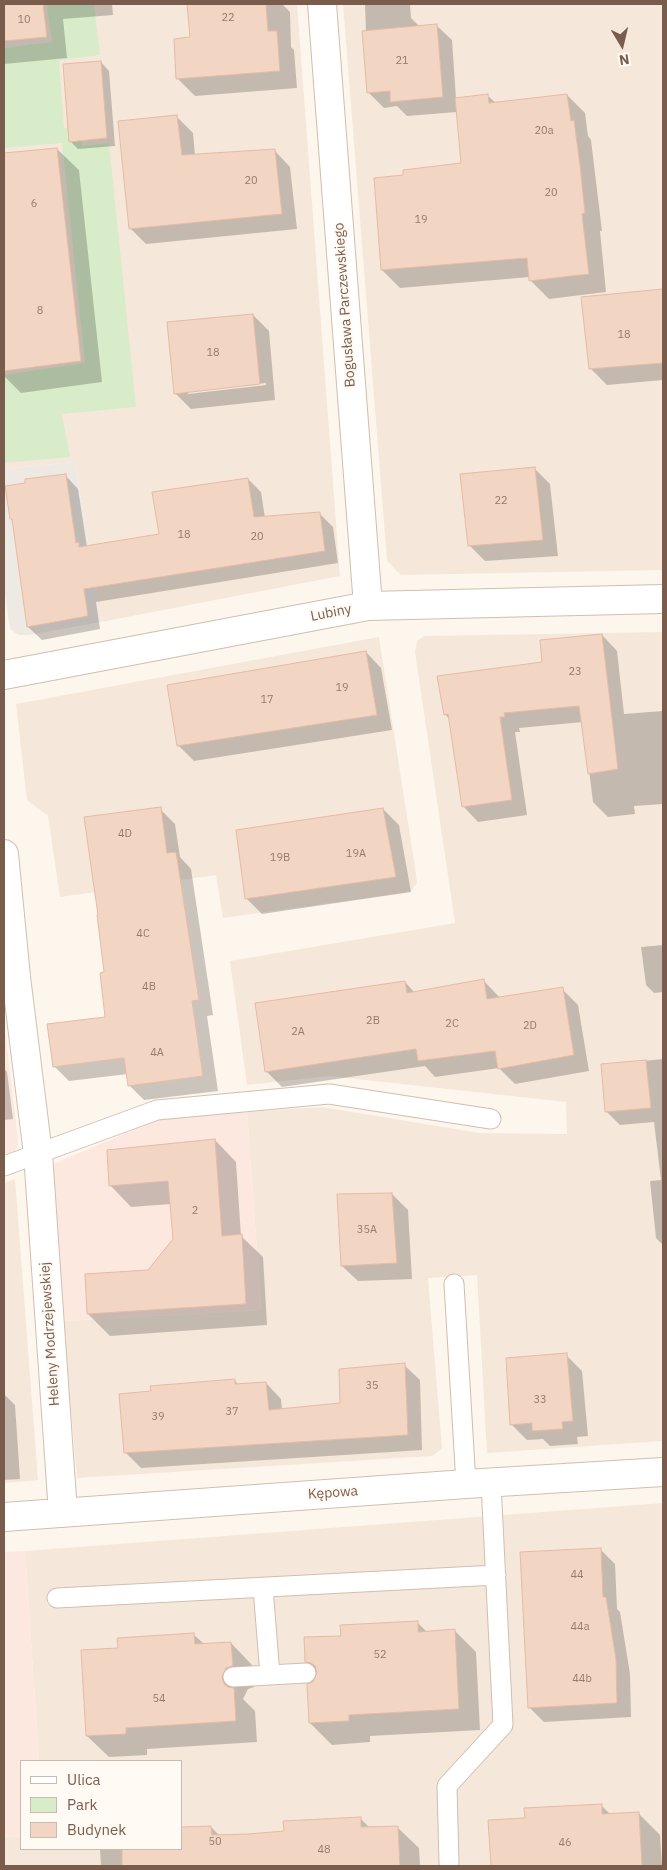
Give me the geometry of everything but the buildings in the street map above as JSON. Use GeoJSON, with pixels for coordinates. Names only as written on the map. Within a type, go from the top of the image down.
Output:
{"type":"FeatureCollection","features":[{"type":"Feature","properties":{"kind":"street","name":"Bogusława Parczewskiego"},"geometry":{"type":"LineString","coordinates":[[322,4],[368,606]]}},
{"type":"Feature","properties":{"kind":"street","name":"Lubiny"},"geometry":{"type":"LineString","coordinates":[[4,675],[368,606],[663,599]]}},
{"type":"Feature","properties":{"kind":"street","name":"Heleny Modrzejewskiej"},"geometry":{"type":"LineString","coordinates":[[4,854],[10,980],[38,1154],[63,1513]]}},
{"type":"Feature","properties":{"kind":"street","name":"Kępowa"},"geometry":{"type":"LineString","coordinates":[[4,1517],[478,1483],[663,1472]]}},
{"type":"Feature","properties":{"kind":"lane"},"geometry":{"type":"LineString","coordinates":[[4,1166],[157,1110],[329,1094],[491,1119]]}},
{"type":"Feature","properties":{"kind":"lane"},"geometry":{"type":"LineString","coordinates":[[450,1863],[447,1786],[504,1725],[496,1576],[478,1483],[454,1284]]}},
{"type":"Feature","properties":{"kind":"lane"},"geometry":{"type":"LineString","coordinates":[[57,1598],[496,1576]]}},
{"type":"Feature","properties":{"kind":"lane"},"geometry":{"type":"LineString","coordinates":[[263,1588],[270,1675]]}},
{"type":"Feature","properties":{"kind":"lane"},"geometry":{"type":"LineString","coordinates":[[234,1677],[306,1673]]}},
{"type":"Feature","properties":{"kind":"shaded area"},"geometry":{"type":"Polygon","coordinates":[[[4,4],[297,4],[340,576],[101,622],[75,462],[4,469],[4,4]]]}},
{"type":"Feature","properties":{"kind":"shaded area"},"geometry":{"type":"Polygon","coordinates":[[[343,4],[663,4],[663,570],[401,575],[387,561],[343,4]]]}},
{"type":"Feature","properties":{"kind":"shaded area"},"geometry":{"type":"Polygon","coordinates":[[[75,462],[101,622],[29,635],[19,635],[11,630],[4,587],[4,469],[75,462]]]}},
{"type":"Feature","properties":{"kind":"shaded area"},"geometry":{"type":"Polygon","coordinates":[[[663,632],[663,1441],[487,1453],[477,1275],[428,1278],[442,1449],[432,1456],[77,1478],[63,1321],[261,1310],[247,1112],[322,1107],[479,1133],[567,1134],[566,1102],[329,1076],[247,1085],[230,961],[455,923],[415,652],[417,641],[424,636],[663,632]]]}},
{"type":"Feature","properties":{"kind":"shaded area"},"geometry":{"type":"Polygon","coordinates":[[[379,637],[416,874],[417,883],[410,892],[223,918],[216,875],[60,897],[48,816],[27,800],[16,704],[379,637]]]}},
{"type":"Feature","properties":{"kind":"shaded area"},"geometry":{"type":"Polygon","coordinates":[[[4,1021],[18,1145],[15,1151],[4,1154],[4,1021]]]}},
{"type":"Feature","properties":{"kind":"shaded area"},"geometry":{"type":"Polygon","coordinates":[[[247,1112],[261,1310],[63,1321],[53,1164],[157,1120],[247,1112]]]}},
{"type":"Feature","properties":{"kind":"shaded area"},"geometry":{"type":"Polygon","coordinates":[[[15,1179],[38,1480],[4,1483],[4,1183],[15,1179]]]}},
{"type":"Feature","properties":{"kind":"shaded area"},"geometry":{"type":"Polygon","coordinates":[[[663,1503],[663,1866],[4,1866],[4,1837],[20,1836],[20,1850],[182,1850],[182,1760],[39,1760],[25,1551],[663,1503]]]}},
{"type":"Feature","properties":{"kind":"shaded area"},"geometry":{"type":"Polygon","coordinates":[[[25,1551],[39,1760],[20,1760],[20,1836],[4,1837],[4,1552],[25,1551]]]}},
{"type":"Feature","properties":{"kind":"green space"},"geometry":{"type":"Polygon","coordinates":[[[94,4],[100,55],[59,60],[64,128],[80,127],[82,146],[109,143],[136,407],[62,414],[70,457],[4,463],[4,375],[85,363],[62,143],[4,148],[4,48],[52,42],[47,5],[94,4]]]}}]}
